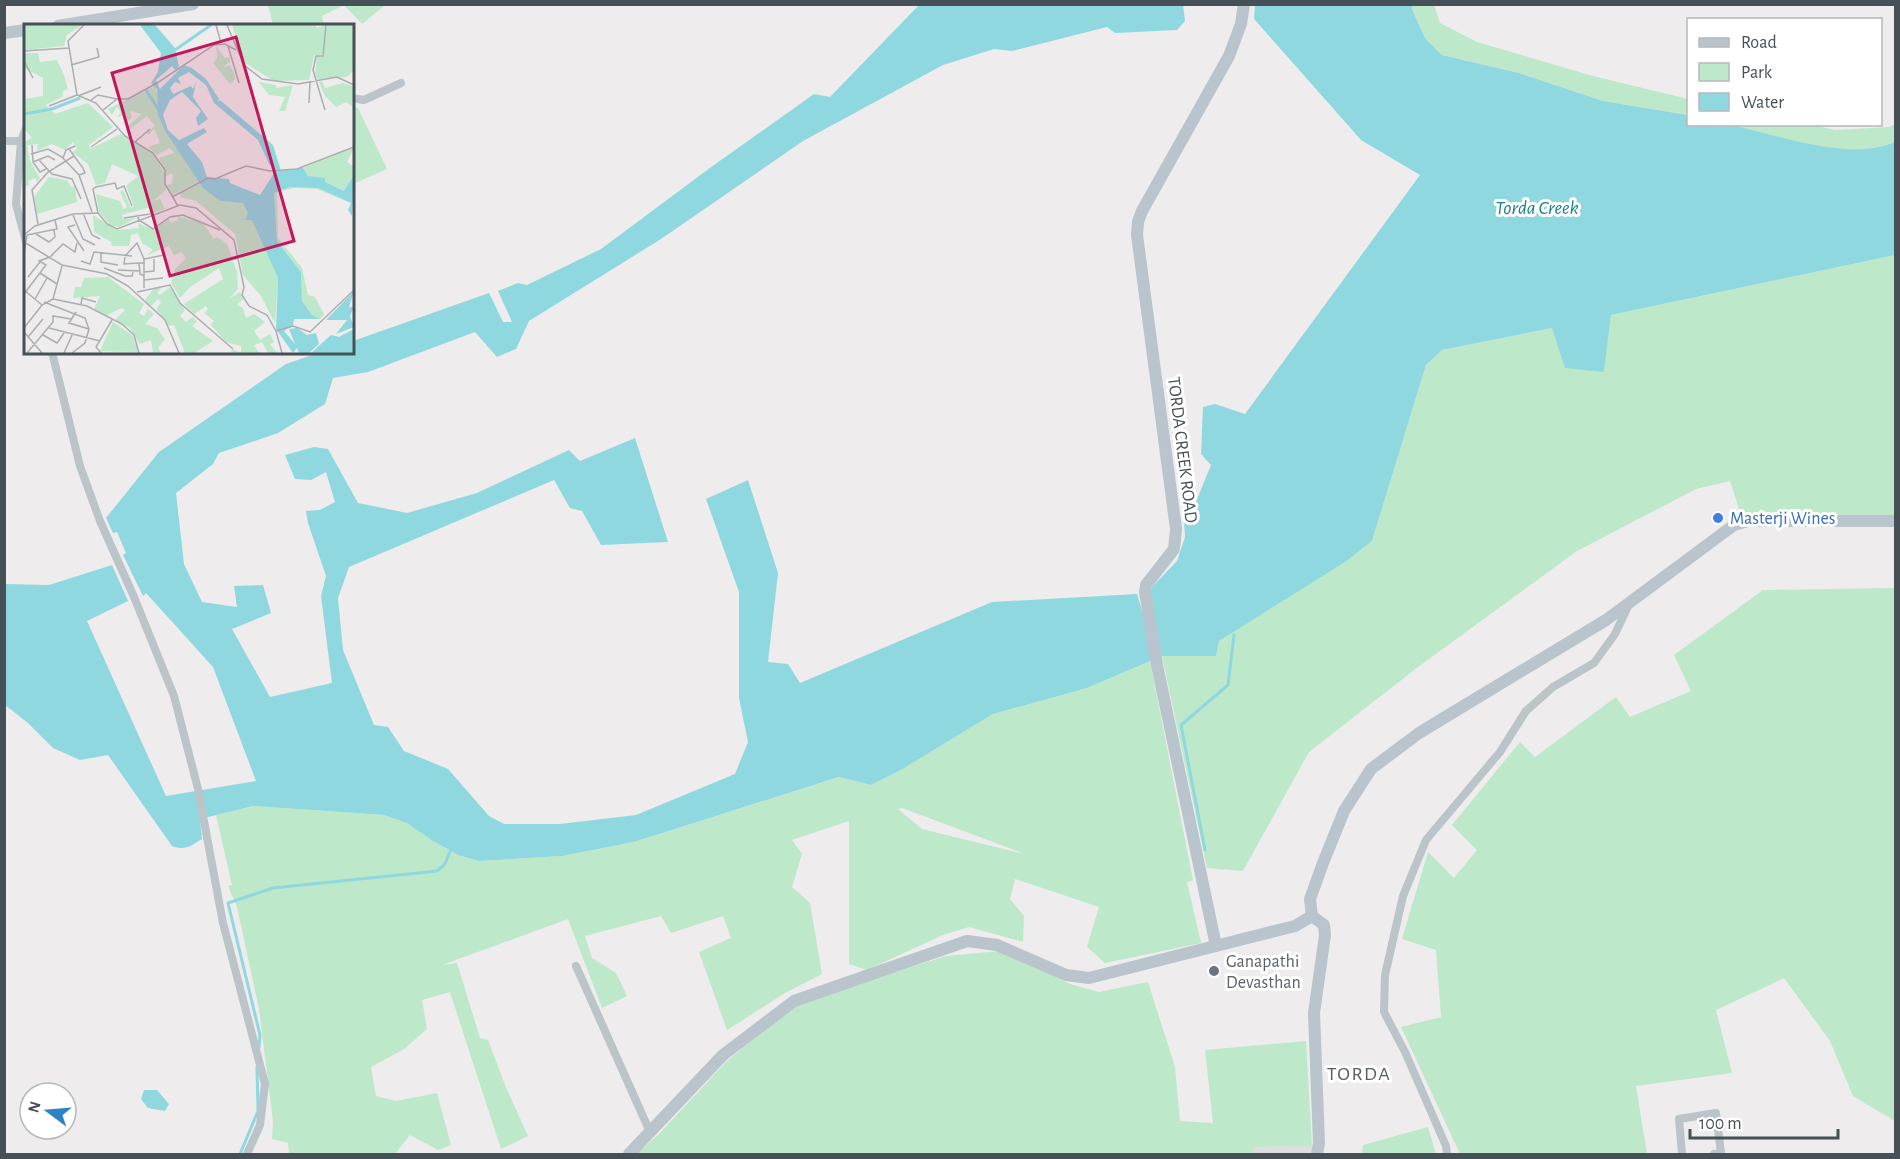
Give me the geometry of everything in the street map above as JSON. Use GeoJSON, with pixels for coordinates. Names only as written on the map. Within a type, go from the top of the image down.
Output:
{"type":"FeatureCollection","features":[{"type":"Feature","properties":{"kind":"street"},"geometry":{"type":"LineString","coordinates":[[80,24],[114,21],[194,4]]}},
{"type":"Feature","properties":{"kind":"street","name":"TORDA CREEK ROAD"},"geometry":{"type":"LineString","coordinates":[[1216,946],[1157,665],[1145,592],[1146,585],[1174,549],[1176,529],[1137,235],[1142,211],[1229,56],[1241,24],[1245,4]]}},
{"type":"Feature","properties":{"kind":"street"},"geometry":{"type":"LineString","coordinates":[[4,33],[24,30]]}},
{"type":"Feature","properties":{"kind":"street"},"geometry":{"type":"LineString","coordinates":[[354,98],[364,100],[402,83]]}},
{"type":"Feature","properties":{"kind":"street"},"geometry":{"type":"LineString","coordinates":[[24,133],[21,141],[16,204],[24,234]]}},
{"type":"Feature","properties":{"kind":"street"},"geometry":{"type":"LineString","coordinates":[[4,141],[21,141]]}},
{"type":"Feature","properties":{"kind":"street"},"geometry":{"type":"LineString","coordinates":[[52,354],[80,466],[100,522],[134,597],[174,696],[198,789],[223,923],[265,1084],[260,1125],[247,1155]]}},
{"type":"Feature","properties":{"kind":"street"},"geometry":{"type":"LineString","coordinates":[[1317,1155],[1319,1143],[1314,1012],[1325,935],[1324,925],[1312,916],[1310,898],[1344,811],[1371,769],[1419,733],[1629,603],[1734,525],[1748,521],[1896,521]]}},
{"type":"Feature","properties":{"kind":"street"},"geometry":{"type":"LineString","coordinates":[[1447,1155],[1446,1146],[1405,1052],[1384,1012],[1385,975],[1403,896],[1426,840],[1500,752],[1526,711],[1554,687],[1594,663],[1615,634],[1629,603]]}},
{"type":"Feature","properties":{"kind":"street"},"geometry":{"type":"LineString","coordinates":[[628,1155],[723,1055],[794,1001],[937,950],[967,941],[997,945],[1066,975],[1089,978],[1295,926],[1312,916]]}},
{"type":"Feature","properties":{"kind":"street"},"geometry":{"type":"LineString","coordinates":[[576,966],[650,1132]]}},
{"type":"Feature","properties":{"kind":"street"},"geometry":{"type":"LineString","coordinates":[[1682,1155],[1679,1119],[1716,1113],[1721,1153],[1714,1155]]}},
{"type":"Feature","properties":{"kind":"shaded area"},"geometry":{"type":"Polygon","coordinates":[[[1312,1146],[1312,1154],[1254,1154],[1254,1147],[1312,1146]]]}},
{"type":"Feature","properties":{"kind":"green space"},"geometry":{"type":"Polygon","coordinates":[[[268,4],[344,5],[322,16],[324,24],[273,24],[268,4]]]}},
{"type":"Feature","properties":{"kind":"green space"},"geometry":{"type":"Polygon","coordinates":[[[344,5],[385,5],[362,24],[344,5]]]}},
{"type":"Feature","properties":{"kind":"green space"},"geometry":{"type":"Polygon","coordinates":[[[1413,5],[1434,5],[1440,23],[1477,42],[1593,76],[1687,99],[1687,115],[1603,101],[1519,73],[1442,55],[1425,38],[1412,9],[1413,5]]]}},
{"type":"Feature","properties":{"kind":"green space"},"geometry":{"type":"Polygon","coordinates":[[[354,107],[358,108],[387,169],[354,184],[354,107]]]}},
{"type":"Feature","properties":{"kind":"green space"},"geometry":{"type":"Polygon","coordinates":[[[1895,124],[1895,142],[1877,147],[1835,148],[1789,141],[1732,126],[1818,126],[1835,130],[1889,127],[1895,124]]]}},
{"type":"Feature","properties":{"kind":"green space"},"geometry":{"type":"Polygon","coordinates":[[[1895,255],[1895,519],[1741,515],[1730,481],[1696,489],[1577,551],[1418,667],[1309,752],[1243,871],[1207,868],[1162,656],[1216,656],[1219,641],[1372,541],[1426,365],[1442,350],[1552,328],[1604,372],[1611,315],[1895,255]]]}},
{"type":"Feature","properties":{"kind":"green space"},"geometry":{"type":"Polygon","coordinates":[[[1895,588],[1895,1121],[1853,1096],[1830,1041],[1784,978],[1716,1010],[1732,1073],[1636,1086],[1647,1154],[1460,1154],[1401,1027],[1441,1017],[1436,950],[1402,939],[1428,852],[1454,878],[1477,850],[1452,825],[1520,742],[1535,757],[1616,697],[1630,717],[1691,691],[1674,655],[1763,590],[1895,588]]]}},
{"type":"Feature","properties":{"kind":"green space"},"geometry":{"type":"Polygon","coordinates":[[[1150,661],[1193,880],[1187,882],[1201,943],[1105,963],[1087,947],[1099,907],[1015,879],[1010,899],[1024,916],[1023,942],[969,927],[943,935],[867,970],[849,964],[849,821],[792,840],[802,854],[792,887],[810,903],[822,974],[785,993],[727,1030],[699,952],[731,938],[723,916],[671,933],[661,916],[585,936],[592,958],[616,973],[627,996],[602,1008],[568,919],[442,965],[457,963],[480,1038],[488,1040],[528,1136],[501,1149],[450,992],[422,1000],[427,1029],[404,1049],[371,1067],[376,1096],[396,1101],[437,1093],[451,1145],[438,1150],[410,1135],[395,1154],[289,1154],[288,1143],[272,1139],[273,1121],[259,1009],[237,907],[228,886],[232,885],[216,815],[253,806],[384,815],[407,822],[433,841],[458,855],[479,861],[562,856],[634,842],[840,777],[871,785],[901,770],[993,714],[1087,688],[1150,661]],[[902,808],[898,809],[922,829],[1020,852],[902,808]]]}},
{"type":"Feature","properties":{"kind":"green space"},"geometry":{"type":"Polygon","coordinates":[[[1000,951],[1070,984],[1099,992],[1148,982],[1175,1067],[1180,1121],[1213,1123],[1205,1050],[1306,1041],[1312,1146],[1254,1147],[1254,1154],[636,1154],[658,1135],[726,1062],[793,1005],[946,956],[1000,951]]]}},
{"type":"Feature","properties":{"kind":"green space"},"geometry":{"type":"Polygon","coordinates":[[[1428,1127],[1436,1154],[1362,1154],[1363,1145],[1428,1127]]]}},
{"type":"Feature","properties":{"kind":"water","name":"Torda Creek"},"geometry":{"type":"Polygon","coordinates":[[[919,5],[1183,5],[1185,21],[1177,30],[1115,33],[1107,27],[1012,51],[994,49],[943,65],[803,141],[661,239],[529,321],[516,349],[497,357],[475,332],[368,372],[333,378],[325,404],[278,433],[219,453],[213,464],[176,493],[184,564],[202,602],[237,607],[234,586],[263,585],[271,613],[232,629],[270,697],[332,683],[321,596],[326,576],[306,511],[320,510],[335,502],[326,472],[311,480],[295,479],[285,455],[314,447],[328,449],[358,503],[407,513],[477,493],[569,450],[580,461],[635,438],[668,542],[601,545],[582,511],[570,508],[554,480],[349,567],[338,598],[343,650],[374,725],[388,727],[404,751],[448,769],[489,816],[504,824],[560,824],[636,815],[735,774],[748,742],[739,698],[739,592],[706,499],[748,480],[778,573],[768,662],[788,664],[800,683],[992,602],[1137,594],[1144,617],[1152,587],[1177,561],[1185,537],[1184,521],[1191,514],[1211,465],[1201,454],[1203,407],[1215,404],[1245,414],[1420,175],[1361,140],[1254,19],[1255,5],[1413,5],[1412,9],[1425,38],[1442,55],[1519,73],[1603,101],[1687,115],[1687,126],[1735,126],[1835,148],[1876,147],[1895,142],[1895,255],[1611,315],[1604,372],[1565,368],[1552,328],[1442,350],[1426,365],[1372,541],[1345,562],[1219,641],[1216,656],[1162,656],[1087,688],[993,714],[901,770],[871,785],[839,777],[634,842],[562,856],[479,861],[458,855],[407,823],[384,815],[253,806],[200,819],[202,839],[188,847],[181,848],[172,846],[108,755],[80,760],[53,748],[28,723],[5,705],[5,584],[49,585],[112,565],[128,601],[87,621],[166,796],[256,781],[213,667],[146,593],[143,596],[123,555],[126,553],[117,532],[113,533],[106,518],[159,452],[286,364],[315,354],[354,354],[354,341],[489,293],[503,322],[512,322],[498,291],[518,283],[527,285],[601,249],[814,94],[830,97],[919,5]]]}},
{"type":"Feature","properties":{"kind":"water"},"geometry":{"type":"Polygon","coordinates":[[[144,1090],[157,1090],[169,1104],[165,1111],[148,1108],[141,1099],[144,1090]]]}},
{"type":"Feature","properties":{"kind":"waterway"},"geometry":{"type":"LineString","coordinates":[[1205,850],[1181,725],[1228,685],[1234,635]]}},
{"type":"Feature","properties":{"kind":"waterway"},"geometry":{"type":"LineString","coordinates":[[259,1048],[260,1035],[228,903],[273,888],[437,871],[445,864],[451,849]]}},
{"type":"Feature","properties":{"kind":"waterway"},"geometry":{"type":"LineString","coordinates":[[240,1154],[258,1111],[257,1067]]}},
{"type":"Feature","properties":{"kind":"place","name":"Masterji Wines"},"geometry":{"type":"Point","coordinates":[1718,518]}},
{"type":"Feature","properties":{"kind":"place","name":"Ganapathi Devasthan"},"geometry":{"type":"Point","coordinates":[1214,971]}},
{"type":"Feature","properties":{"kind":"district","name":"TORDA"},"geometry":{"type":"Point","coordinates":[1359,1073]}}]}
